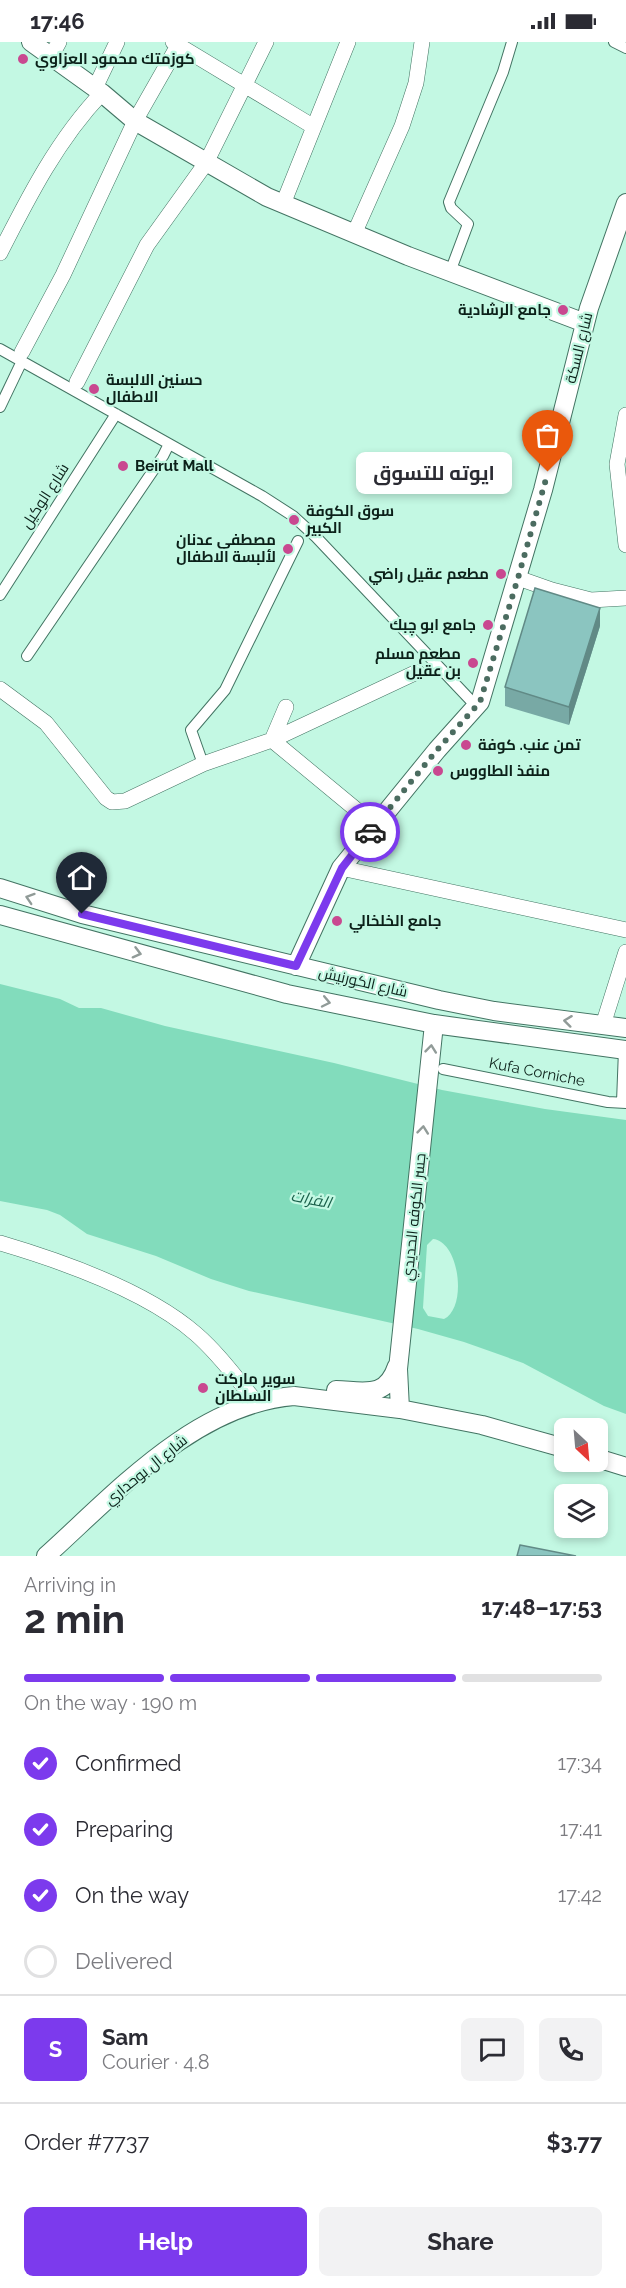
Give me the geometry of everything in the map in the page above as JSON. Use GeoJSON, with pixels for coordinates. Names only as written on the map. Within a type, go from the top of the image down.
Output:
{"type":"FeatureCollection","features":[{"type":"Feature","properties":{"kind":"street"},"geometry":{"type":"LineString","coordinates":[[31,42],[55,50],[135,121],[206,163],[283,204],[450,272],[585,323]]}},
{"type":"Feature","properties":{"kind":"street"},"geometry":{"type":"LineString","coordinates":[[0,253],[37,180],[98,90],[117,42]]}},
{"type":"Feature","properties":{"kind":"street"},"geometry":{"type":"LineString","coordinates":[[77,382],[147,245],[206,163],[266,42]]}},
{"type":"Feature","properties":{"kind":"street"},"geometry":{"type":"LineString","coordinates":[[283,204],[348,42]]}},
{"type":"Feature","properties":{"kind":"street"},"geometry":{"type":"LineString","coordinates":[[354,234],[402,126],[416,83],[422,42]]}},
{"type":"Feature","properties":{"kind":"street"},"geometry":{"type":"LineString","coordinates":[[450,272],[468,224],[451,208],[449,202],[503,72],[512,42]]}},
{"type":"Feature","properties":{"kind":"street"},"geometry":{"type":"LineString","coordinates":[[614,42],[626,48]]}},
{"type":"Feature","properties":{"kind":"street"},"geometry":{"type":"LineString","coordinates":[[0,407],[22,356],[63,275],[135,121],[177,43],[314,127]]}},
{"type":"Feature","properties":{"kind":"street","name":"شارع السكة"},"geometry":{"type":"LineString","coordinates":[[296,966],[342,868],[480,702],[543,490],[585,323],[626,203]]}},
{"type":"Feature","properties":{"kind":"street"},"geometry":{"type":"LineString","coordinates":[[0,349],[22,356],[116,414],[262,496],[293,516],[316,537],[476,706]]}},
{"type":"Feature","properties":{"kind":"street","name":"شارع الوكيل"},"geometry":{"type":"LineString","coordinates":[[0,595],[116,414]]}},
{"type":"Feature","properties":{"kind":"street"},"geometry":{"type":"LineString","coordinates":[[626,415],[617,464],[626,545]]}},
{"type":"Feature","properties":{"kind":"street"},"geometry":{"type":"LineString","coordinates":[[27,656],[169,444]]}},
{"type":"Feature","properties":{"kind":"street"},"geometry":{"type":"LineString","coordinates":[[203,764],[191,730],[225,690],[298,541]]}},
{"type":"Feature","properties":{"kind":"street"},"geometry":{"type":"LineString","coordinates":[[518,578],[591,600],[626,598]]}},
{"type":"Feature","properties":{"kind":"street"},"geometry":{"type":"LineString","coordinates":[[0,689],[46,723],[97,787],[112,802],[125,801],[203,764],[272,740],[417,672]]}},
{"type":"Feature","properties":{"kind":"street"},"geometry":{"type":"LineString","coordinates":[[272,740],[286,707]]}},
{"type":"Feature","properties":{"kind":"street"},"geometry":{"type":"LineString","coordinates":[[272,740],[376,826]]}},
{"type":"Feature","properties":{"kind":"street"},"geometry":{"type":"LineString","coordinates":[[342,868],[626,930]]}},
{"type":"Feature","properties":{"kind":"street","name":"شارع الكورنيش"},"geometry":{"type":"LineString","coordinates":[[0,888],[82,914],[495,1011],[626,1028]]}},
{"type":"Feature","properties":{"kind":"street","name":"شارع الكورنيش"},"geometry":{"type":"LineString","coordinates":[[0,915],[287,994],[434,1024],[625,1050]]}},
{"type":"Feature","properties":{"kind":"street"},"geometry":{"type":"LineString","coordinates":[[165,961],[173,950],[172,935]]}},
{"type":"Feature","properties":{"kind":"street"},"geometry":{"type":"LineString","coordinates":[[194,968],[193,954],[203,943]]}},
{"type":"Feature","properties":{"kind":"street"},"geometry":{"type":"LineString","coordinates":[[603,1025],[626,952]]}},
{"type":"Feature","properties":{"kind":"street","name":"جسر الکوفه الحديدي"},"geometry":{"type":"LineString","coordinates":[[400,1409],[398,1384],[400,1355],[436,1071],[434,1024]]}},
{"type":"Feature","properties":{"kind":"street"},"geometry":{"type":"LineString","coordinates":[[624,1103],[625,1050]]}},
{"type":"Feature","properties":{"kind":"street","name":"Kufa Corniche"},"geometry":{"type":"LineString","coordinates":[[436,1071],[624,1103]]}},
{"type":"Feature","properties":{"kind":"street"},"geometry":{"type":"LineString","coordinates":[[0,1243],[37,1254],[98,1278],[176,1318],[212,1349],[256,1403]]}},
{"type":"Feature","properties":{"kind":"street","name":"شارع ال بوحداري"},"geometry":{"type":"LineString","coordinates":[[294,1396],[302,1390],[310,1389],[369,1391],[380,1389],[392,1379],[400,1355]]}},
{"type":"Feature","properties":{"kind":"street","name":"شارع ال بوحداري"},"geometry":{"type":"LineString","coordinates":[[46,1556],[167,1449],[205,1426],[256,1403],[278,1397],[294,1396],[400,1409],[482,1425],[554,1445]]}},
{"type":"Feature","properties":{"kind":"street"},"geometry":{"type":"LineString","coordinates":[[608,1461],[626,1467]]}},
{"type":"Feature","properties":{"kind":"water","name":"الفرات"},"geometry":{"type":"Polygon","coordinates":[[[0,984],[60,999],[79,1008],[101,1008],[165,1026],[334,1063],[442,1090],[545,1109],[626,1120],[626,1414],[604,1406],[523,1363],[464,1342],[418,1329],[249,1291],[211,1279],[156,1256],[87,1234],[60,1215],[47,1210],[0,1201],[0,984]],[[433,1239],[427,1245],[423,1308],[428,1316],[444,1319],[456,1302],[458,1289],[454,1262],[442,1243],[433,1239]]]}},
{"type":"Feature","properties":{"kind":"building"},"geometry":{"type":"Polygon","coordinates":[[[535,588],[600,608],[569,707],[505,687],[535,588]]]}},
{"type":"Feature","properties":{"kind":"building"},"geometry":{"type":"Polygon","coordinates":[[[520,1545],[576,1556],[517,1556],[520,1545]]]}},
{"type":"Feature","properties":{"kind":"way so far"},"geometry":{"type":"LineString","coordinates":[[370,832],[437,750],[480,702],[548,472]]}},
{"type":"Feature","properties":{"kind":"place","name":"كوزمتك محمود العزاوي"},"geometry":{"type":"Point","coordinates":[23,59]}},
{"type":"Feature","properties":{"kind":"place","name":"جامع الرشادية"},"geometry":{"type":"Point","coordinates":[563,310]}},
{"type":"Feature","properties":{"kind":"place","name":"حسنين الالبسة الاطفال"},"geometry":{"type":"Point","coordinates":[94,389]}},
{"type":"Feature","properties":{"kind":"place","name":"Beirut Mall"},"geometry":{"type":"Point","coordinates":[123,466]}},
{"type":"Feature","properties":{"kind":"place","name":"ايوته للتسوق"},"geometry":{"type":"Point","coordinates":[548,472]}},
{"type":"Feature","properties":{"kind":"place","name":"سوق الكوفة الكبير"},"geometry":{"type":"Point","coordinates":[294,520]}},
{"type":"Feature","properties":{"kind":"place","name":"مصطفى عدنان لألبسة الاطفال"},"geometry":{"type":"Point","coordinates":[288,549]}},
{"type":"Feature","properties":{"kind":"place","name":"مطعم عقيل راضي"},"geometry":{"type":"Point","coordinates":[501,574]}},
{"type":"Feature","properties":{"kind":"place","name":"جامع ابو چبك"},"geometry":{"type":"Point","coordinates":[488,625]}},
{"type":"Feature","properties":{"kind":"place","name":"مطعم مسلم بن عقيل"},"geometry":{"type":"Point","coordinates":[473,663]}},
{"type":"Feature","properties":{"kind":"place","name":"تمن عنب. كوفة"},"geometry":{"type":"Point","coordinates":[466,745]}},
{"type":"Feature","properties":{"kind":"place","name":"منفذ الطاووس"},"geometry":{"type":"Point","coordinates":[438,771]}},
{"type":"Feature","properties":{"kind":"place","name":"جامع الخلخالي"},"geometry":{"type":"Point","coordinates":[337,921]}},
{"type":"Feature","properties":{"kind":"place","name":"سوپر ماركت السلطان"},"geometry":{"type":"Point","coordinates":[203,1388]}},
{"type":"Feature","properties":{"kind":"route"},"geometry":{"type":"LineString","coordinates":[[82,914],[296,966],[342,868],[370,832]]}}]}
